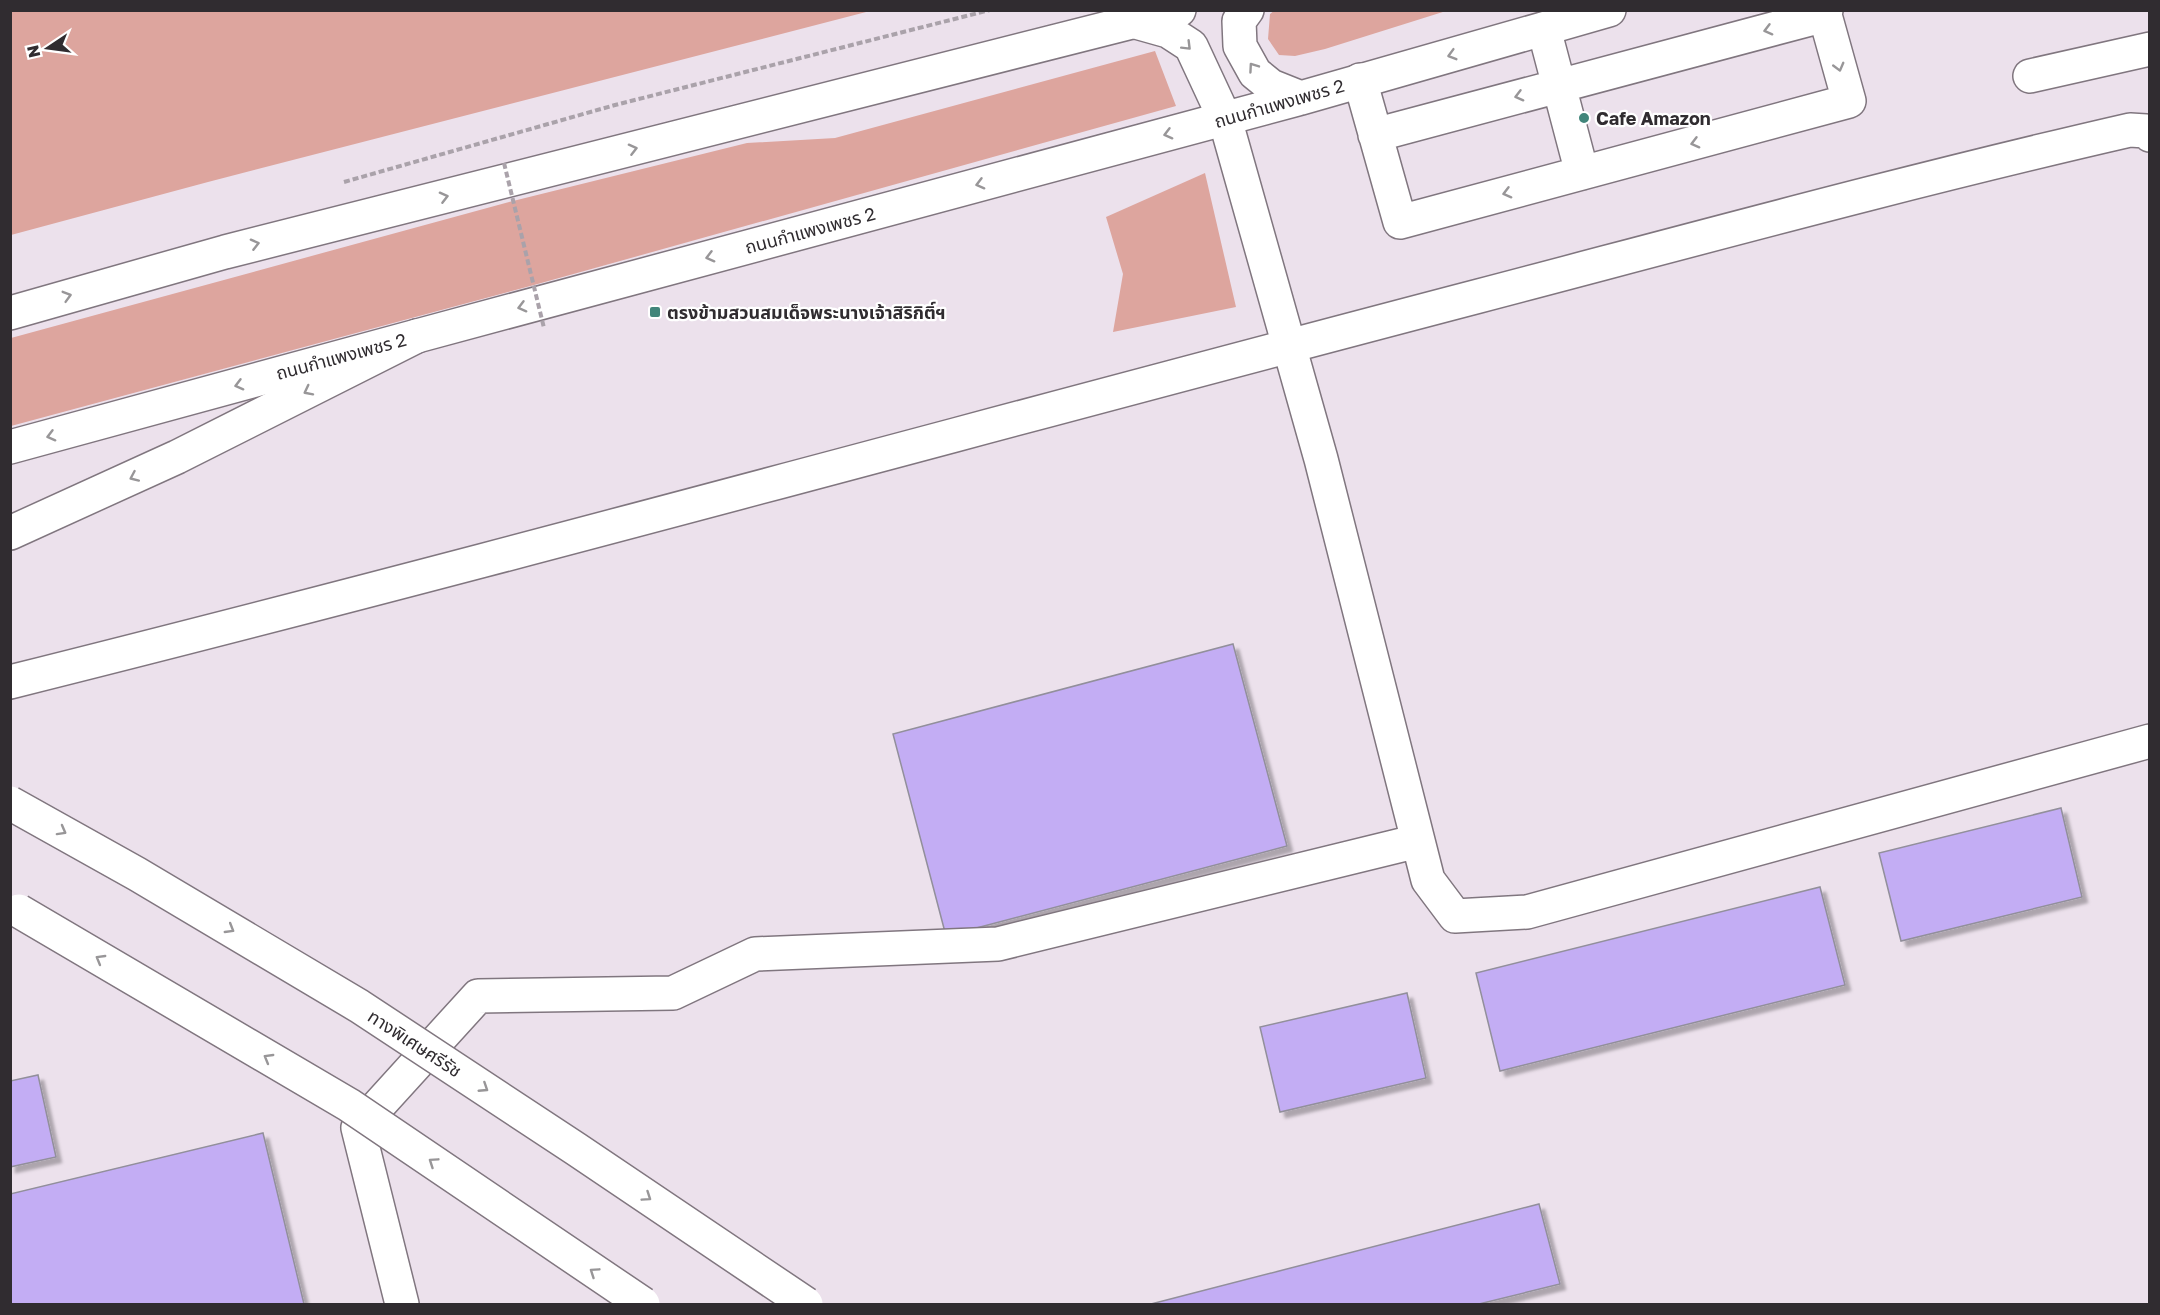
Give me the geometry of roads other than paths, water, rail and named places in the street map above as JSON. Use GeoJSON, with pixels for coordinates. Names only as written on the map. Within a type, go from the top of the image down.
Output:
{"type":"FeatureCollection","features":[{"type":"Feature","properties":{"kind":"main road"},"geometry":{"type":"LineString","coordinates":[[10,313],[225,252],[1179,10]]}},
{"type":"Feature","properties":{"kind":"main road"},"geometry":{"type":"LineString","coordinates":[[1247,10],[1239,21],[1240,46],[1255,73],[1271,86],[1301,98]]}},
{"type":"Feature","properties":{"kind":"main road","name":"ถนนกำแพงเพชร 2"},"geometry":{"type":"LineString","coordinates":[[10,447],[1225,119],[1609,10]]}},
{"type":"Feature","properties":{"kind":"main road"},"geometry":{"type":"LineString","coordinates":[[1360,81],[1375,135],[1400,222],[1849,101],[1826,13],[1375,135]]}},
{"type":"Feature","properties":{"kind":"main road"},"geometry":{"type":"LineString","coordinates":[[1136,22],[1168,31],[1191,46],[1225,119],[1321,459],[1428,880],[1455,916],[1527,912],[2150,741]]}},
{"type":"Feature","properties":{"kind":"main road"},"geometry":{"type":"LineString","coordinates":[[1544,29],[1582,173]]}},
{"type":"Feature","properties":{"kind":"main road"},"geometry":{"type":"LineString","coordinates":[[2030,76],[2150,49]]}},
{"type":"Feature","properties":{"kind":"main road"},"geometry":{"type":"LineString","coordinates":[[10,682],[228,627],[1969,167],[2130,130],[2146,131],[2150,135]]}},
{"type":"Feature","properties":{"kind":"main road"},"geometry":{"type":"LineString","coordinates":[[18,528],[177,458],[417,336]]}},
{"type":"Feature","properties":{"kind":"main road","name":"ทางพิเศษศรีรัช"},"geometry":{"type":"LineString","coordinates":[[10,803],[137,874],[359,1006],[806,1305]]}},
{"type":"Feature","properties":{"kind":"main road"},"geometry":{"type":"LineString","coordinates":[[402,1305],[357,1128],[478,996],[673,993],[755,954],[998,944],[1418,841]]}},
{"type":"Feature","properties":{"kind":"main road"},"geometry":{"type":"LineString","coordinates":[[10,907],[349,1105],[643,1305]]}},
{"type":"Feature","properties":{"kind":"place","name":"Cafe Amazon"},"geometry":{"type":"Point","coordinates":[1584,118]}},
{"type":"Feature","properties":{"kind":"place","name":"ตรงข้ามสวนสมเด็จพระนางเจ้าสิริกิติ์ฯ"},"geometry":{"type":"Point","coordinates":[655,312]}}]}
